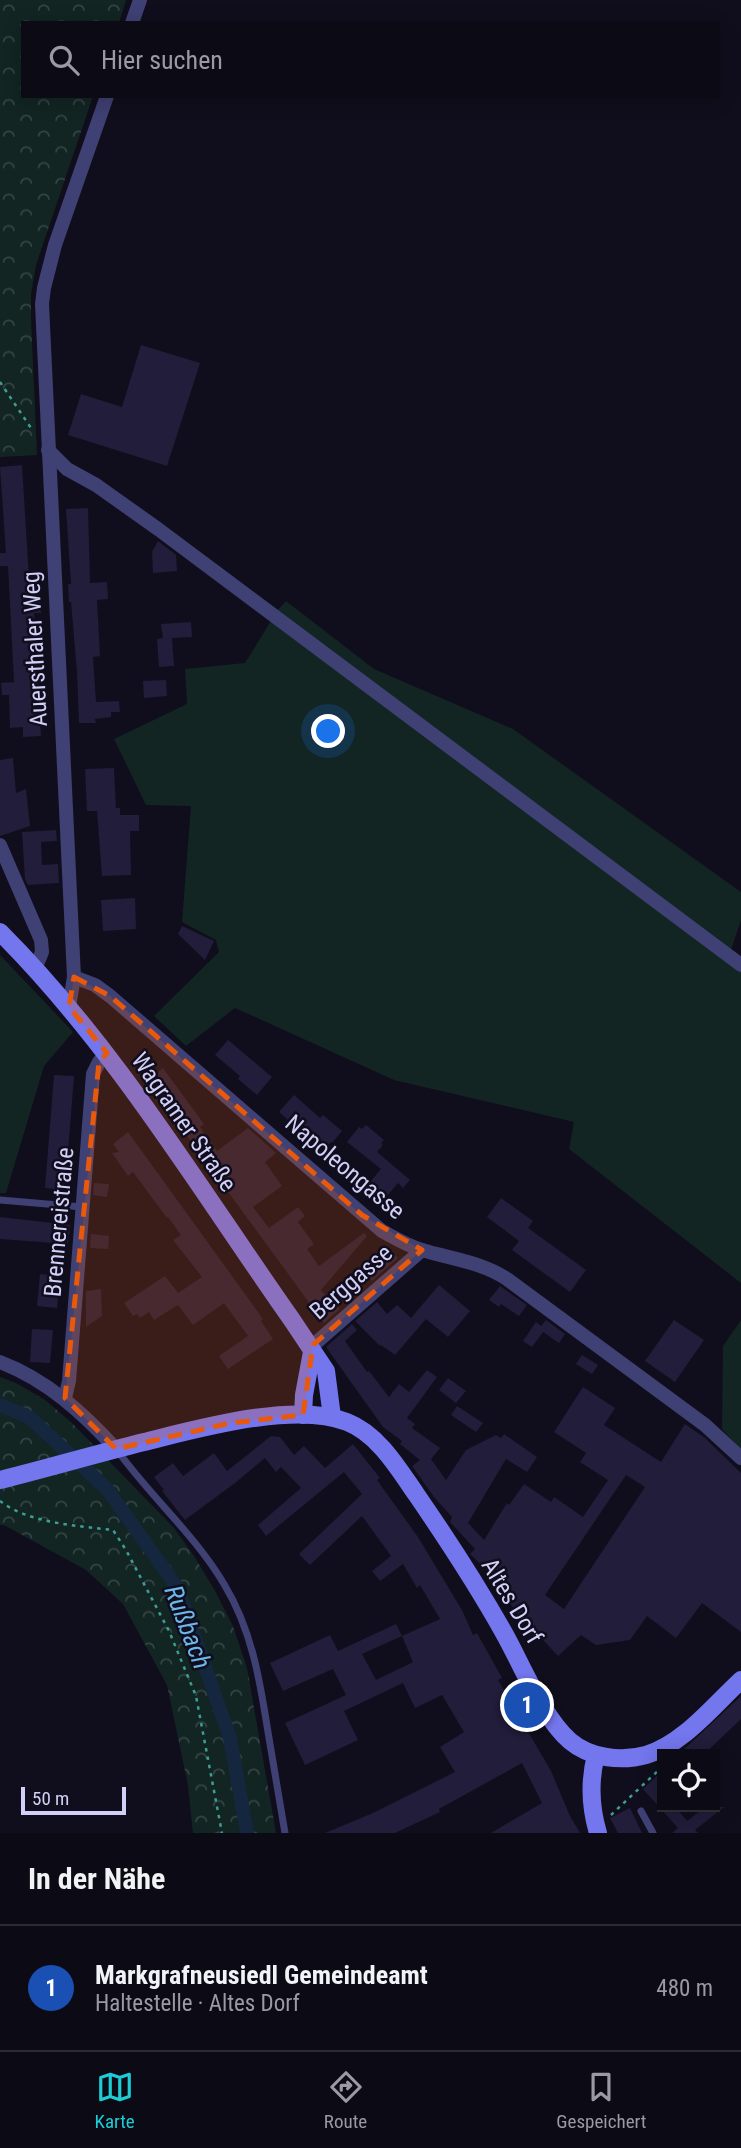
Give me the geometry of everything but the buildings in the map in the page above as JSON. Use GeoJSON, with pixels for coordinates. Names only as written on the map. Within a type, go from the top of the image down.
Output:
{"type":"FeatureCollection","features":[{"type":"Feature","properties":{"kind":"main road","name":"Wagramer Straße"},"geometry":{"type":"LineString","coordinates":[[0,932],[35,968],[107,1053],[320,1360],[330,1388],[331,1417]]}},
{"type":"Feature","properties":{"kind":"main road"},"geometry":{"type":"LineString","coordinates":[[303,1415],[311,1350]]}},
{"type":"Feature","properties":{"kind":"main road","name":"Altes Dorf"},"geometry":{"type":"LineString","coordinates":[[0,1480],[116,1449],[231,1423],[303,1415],[331,1417],[359,1427],[388,1455],[432,1518],[482,1597],[551,1717],[571,1742],[596,1755]]}},
{"type":"Feature","properties":{"kind":"main road"},"geometry":{"type":"LineString","coordinates":[[602,1825],[590,1796],[596,1755],[630,1758],[647,1755],[664,1747],[697,1722],[741,1680]]}},
{"type":"Feature","properties":{"kind":"street"},"geometry":{"type":"LineString","coordinates":[[133,21],[140,0]]}},
{"type":"Feature","properties":{"kind":"street","name":"Auersthaler Weg"},"geometry":{"type":"LineString","coordinates":[[69,1007],[74,977],[42,319],[44,288],[55,245],[106,98]]}},
{"type":"Feature","properties":{"kind":"street"},"geometry":{"type":"LineString","coordinates":[[48,450],[67,469],[96,485],[158,529],[741,965]]}},
{"type":"Feature","properties":{"kind":"street"},"geometry":{"type":"LineString","coordinates":[[0,845],[41,940],[42,952],[35,968]]}},
{"type":"Feature","properties":{"kind":"street","name":"Napoleongasse"},"geometry":{"type":"LineString","coordinates":[[74,977],[95,985],[110,996],[382,1231],[400,1242],[491,1269],[507,1279],[705,1425],[741,1458]]}},
{"type":"Feature","properties":{"kind":"street","name":"Brennereistraße"},"geometry":{"type":"LineString","coordinates":[[65,1398],[69,1381],[93,1074],[107,1053]]}},
{"type":"Feature","properties":{"kind":"street","name":"Berggasse"},"geometry":{"type":"LineString","coordinates":[[311,1350],[422,1250]]}},
{"type":"Feature","properties":{"kind":"street"},"geometry":{"type":"LineString","coordinates":[[0,1362],[65,1398],[116,1449]]}},
{"type":"Feature","properties":{"kind":"lane"},"geometry":{"type":"LineString","coordinates":[[0,1200],[83,1207]]}},
{"type":"Feature","properties":{"kind":"lane"},"geometry":{"type":"LineString","coordinates":[[116,1449],[202,1552],[225,1585],[243,1622],[258,1665],[285,1833]]}},
{"type":"Feature","properties":{"kind":"lane"},"geometry":{"type":"LineString","coordinates":[[642,1811],[653,1833]]}},
{"type":"Feature","properties":{"kind":"path"},"geometry":{"type":"LineString","coordinates":[[0,382],[24,420],[48,450]]}},
{"type":"Feature","properties":{"kind":"path"},"geometry":{"type":"LineString","coordinates":[[0,1501],[23,1514],[75,1526],[113,1530],[127,1549],[169,1631],[196,1696],[222,1833]]}},
{"type":"Feature","properties":{"kind":"path"},"geometry":{"type":"LineString","coordinates":[[602,1825],[657,1772]]}},
{"type":"Feature","properties":{"kind":"highlighted area"},"geometry":{"type":"Polygon","coordinates":[[[74,977],[110,996],[362,1215],[422,1250],[313,1345],[303,1415],[231,1423],[116,1449],[65,1398],[99,1062],[107,1053],[69,1007],[74,977]]]}},
{"type":"Feature","properties":{"kind":"green space"},"geometry":{"type":"Polygon","coordinates":[[[0,0],[126,0],[120,21],[21,21],[21,98],[92,98],[36,265],[31,294],[37,455],[0,457],[0,0]]]}},
{"type":"Feature","properties":{"kind":"green space"},"geometry":{"type":"Polygon","coordinates":[[[286,601],[374,669],[513,729],[741,892],[741,920],[731,950],[741,957],[741,1283],[569,1149],[574,1122],[394,1080],[235,1008],[186,1046],[154,1016],[219,952],[216,940],[182,922],[191,806],[146,805],[114,739],[187,704],[185,669],[245,663],[286,601]]]}},
{"type":"Feature","properties":{"kind":"green space"},"geometry":{"type":"Polygon","coordinates":[[[0,955],[73,1032],[44,1066],[6,1193],[0,1193],[0,955]]]}},
{"type":"Feature","properties":{"kind":"green space"},"geometry":{"type":"Polygon","coordinates":[[[741,1320],[741,1450],[722,1429],[723,1346],[741,1320]]]}},
{"type":"Feature","properties":{"kind":"green space"},"geometry":{"type":"Polygon","coordinates":[[[0,1377],[45,1400],[72,1423],[174,1528],[214,1589],[233,1626],[247,1668],[276,1833],[193,1833],[188,1785],[167,1685],[123,1604],[86,1570],[0,1525],[0,1377]]]}},
{"type":"Feature","properties":{"kind":"waterway","name":"Rußbach"},"geometry":{"type":"LineString","coordinates":[[0,1405],[29,1417],[107,1489],[177,1587],[230,1738],[247,1833]]}},
{"type":"Feature","properties":{"kind":"place","name":"Markgrafneusiedl Gemeindeamt"},"geometry":{"type":"Point","coordinates":[527,1705]}}]}
